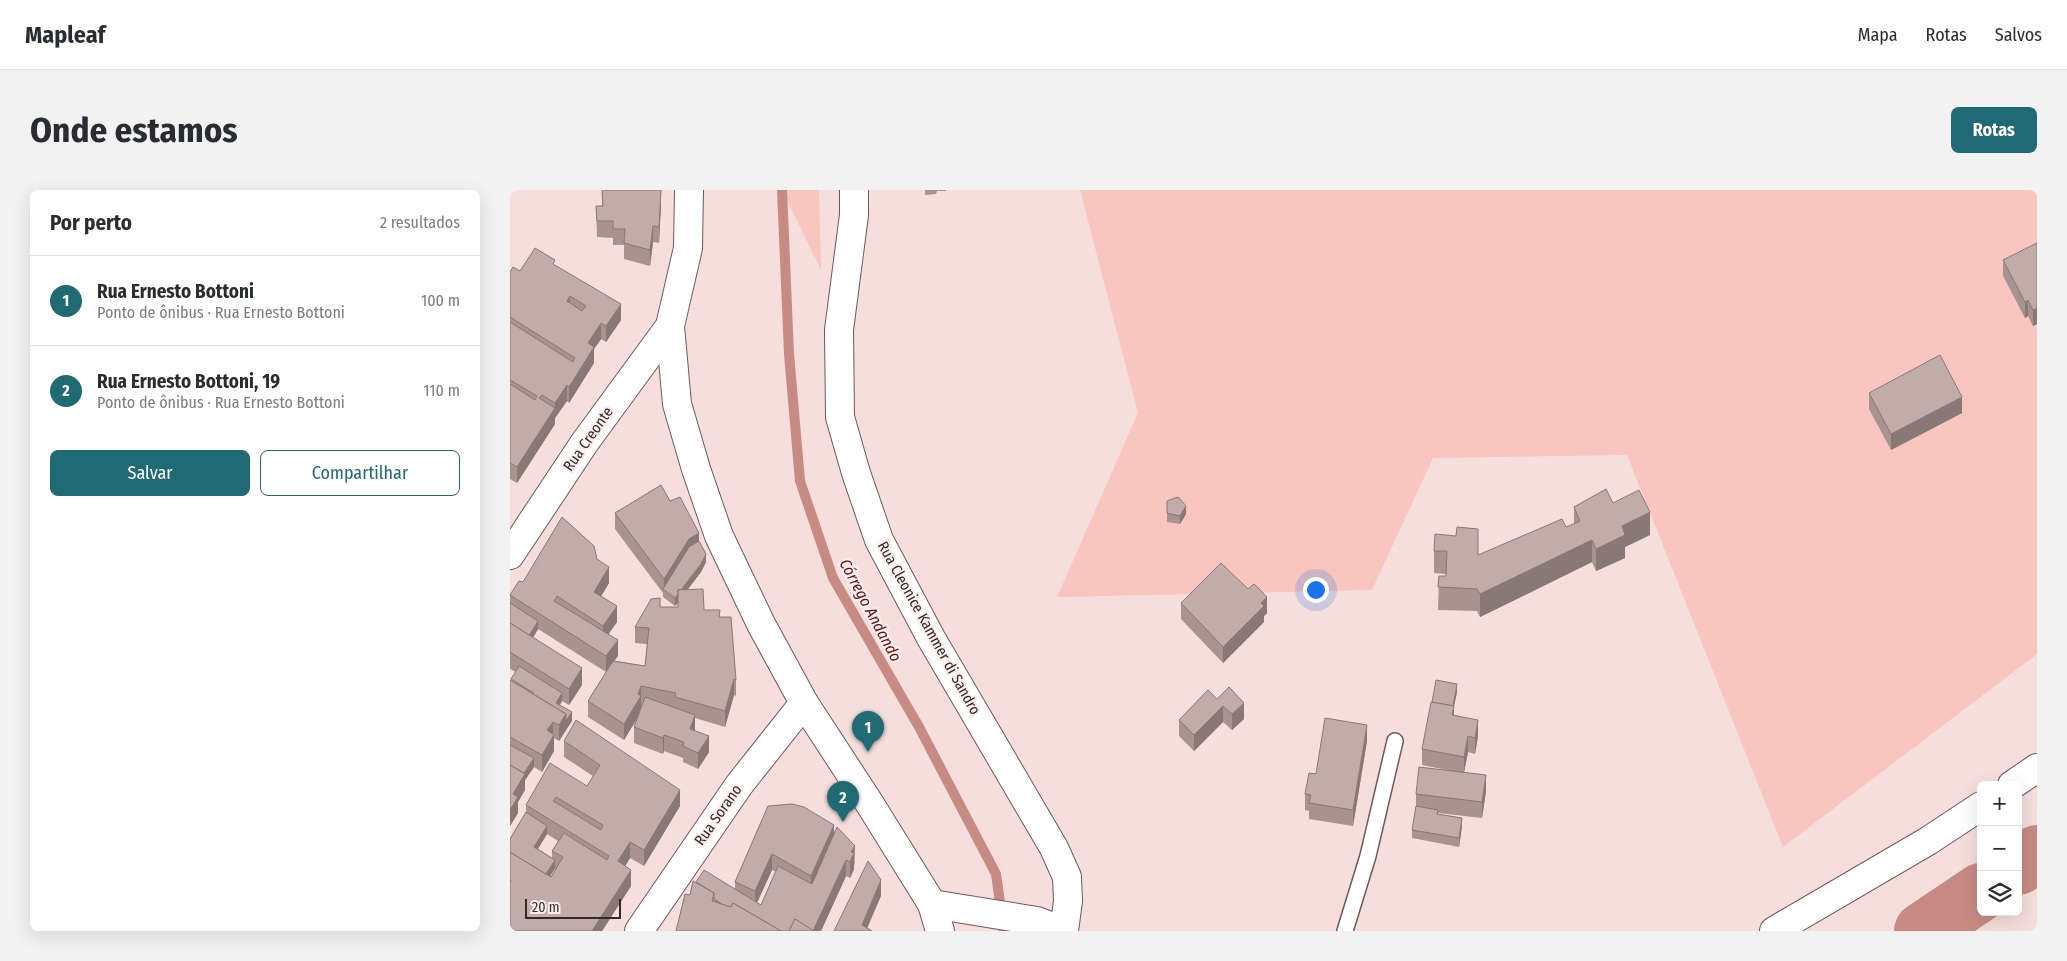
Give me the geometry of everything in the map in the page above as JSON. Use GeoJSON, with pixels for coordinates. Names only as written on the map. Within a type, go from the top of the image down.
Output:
{"type":"FeatureCollection","features":[{"type":"Feature","properties":{"kind":"street"},"geometry":{"type":"LineString","coordinates":[[690,190],[688,248],[670,326],[677,404],[696,469],[719,536],[761,624],[804,703],[932,904],[940,931]]}},
{"type":"Feature","properties":{"kind":"street","name":"Rua Cleonice Kammer di Sandro"},"geometry":{"type":"LineString","coordinates":[[854,190],[854,215],[838,330],[840,417],[879,540],[931,638],[1054,848],[1066,877],[1068,901],[1064,931]]}},
{"type":"Feature","properties":{"kind":"street","name":"Rua Creonte"},"geometry":{"type":"LineString","coordinates":[[510,555],[585,442],[670,326]]}},
{"type":"Feature","properties":{"kind":"street","name":"Rua Sorano"},"geometry":{"type":"LineString","coordinates":[[639,931],[739,784],[804,703]]}},
{"type":"Feature","properties":{"kind":"street"},"geometry":{"type":"LineString","coordinates":[[2018,781],[2037,768]]}},
{"type":"Feature","properties":{"kind":"street"},"geometry":{"type":"LineString","coordinates":[[1774,931],[1928,841],[1977,809]]}},
{"type":"Feature","properties":{"kind":"street"},"geometry":{"type":"LineString","coordinates":[[932,904],[1037,921],[1064,931]]}},
{"type":"Feature","properties":{"kind":"lane"},"geometry":{"type":"LineString","coordinates":[[1345,931],[1368,856],[1395,741]]}},
{"type":"Feature","properties":{"kind":"shaded area"},"geometry":{"type":"Polygon","coordinates":[[[782,190],[819,190],[821,270],[782,190]]]}},
{"type":"Feature","properties":{"kind":"shaded area"},"geometry":{"type":"Polygon","coordinates":[[[1080,190],[2037,190],[2037,654],[1783,847],[1627,455],[1433,458],[1372,590],[1057,597],[1138,413],[1080,190]]]}},
{"type":"Feature","properties":{"kind":"building"},"geometry":{"type":"Polygon","coordinates":[[[602,190],[661,190],[659,227],[653,226],[650,250],[624,243],[625,229],[613,229],[613,221],[597,221],[596,206],[603,206],[602,190]]]}},
{"type":"Feature","properties":{"kind":"building"},"geometry":{"type":"Polygon","coordinates":[[[2037,243],[2037,308],[2033,310],[2028,300],[2025,302],[2003,260],[2037,243]]]}},
{"type":"Feature","properties":{"kind":"building"},"geometry":{"type":"Polygon","coordinates":[[[535,248],[555,260],[553,264],[621,304],[606,326],[601,323],[588,343],[594,347],[569,387],[567,385],[555,403],[542,395],[539,398],[555,408],[517,467],[510,463],[510,384],[535,400],[537,396],[510,380],[510,322],[573,362],[575,358],[510,317],[510,272],[513,267],[520,271],[535,248]],[[570,296],[567,301],[582,311],[586,306],[570,296]]]}},
{"type":"Feature","properties":{"kind":"building"},"geometry":{"type":"Polygon","coordinates":[[[1940,355],[1962,397],[1891,434],[1869,393],[1940,355]]]}},
{"type":"Feature","properties":{"kind":"building"},"geometry":{"type":"Polygon","coordinates":[[[661,485],[670,501],[680,497],[699,533],[689,539],[664,579],[615,513],[661,485]]]}},
{"type":"Feature","properties":{"kind":"building"},"geometry":{"type":"Polygon","coordinates":[[[1606,489],[1613,503],[1639,490],[1650,512],[1622,526],[1625,535],[1596,549],[1592,540],[1480,594],[1477,589],[1438,587],[1439,576],[1446,576],[1447,551],[1434,551],[1435,534],[1456,536],[1457,527],[1478,529],[1478,555],[1562,519],[1566,527],[1580,521],[1574,507],[1606,489]]]}},
{"type":"Feature","properties":{"kind":"building"},"geometry":{"type":"Polygon","coordinates":[[[1178,497],[1186,506],[1180,516],[1167,513],[1167,501],[1178,497]]]}},
{"type":"Feature","properties":{"kind":"building"},"geometry":{"type":"Polygon","coordinates":[[[562,517],[594,546],[597,559],[609,567],[594,592],[617,606],[603,626],[557,596],[554,601],[618,640],[606,656],[510,595],[519,581],[523,582],[562,517]]]}},
{"type":"Feature","properties":{"kind":"building"},"geometry":{"type":"Polygon","coordinates":[[[699,541],[706,554],[701,564],[681,590],[678,590],[675,598],[663,589],[689,547],[699,541]]]}},
{"type":"Feature","properties":{"kind":"building"},"geometry":{"type":"Polygon","coordinates":[[[1221,563],[1248,589],[1254,584],[1267,597],[1261,603],[1264,606],[1223,647],[1181,603],[1221,563]]]}},
{"type":"Feature","properties":{"kind":"building"},"geometry":{"type":"Polygon","coordinates":[[[703,589],[704,610],[720,610],[719,617],[731,617],[736,680],[734,679],[725,711],[675,697],[676,693],[641,686],[638,694],[641,696],[624,724],[588,701],[613,661],[645,666],[649,628],[635,627],[651,599],[660,598],[660,607],[678,607],[678,590],[703,589]]]}},
{"type":"Feature","properties":{"kind":"building"},"geometry":{"type":"Polygon","coordinates":[[[510,603],[538,621],[529,636],[510,623],[510,603]]]}},
{"type":"Feature","properties":{"kind":"building"},"geometry":{"type":"Polygon","coordinates":[[[510,623],[582,668],[569,689],[510,652],[510,623]]]}},
{"type":"Feature","properties":{"kind":"building"},"geometry":{"type":"Polygon","coordinates":[[[519,666],[562,693],[556,703],[572,712],[566,721],[566,714],[511,679],[519,666]]]}},
{"type":"Feature","properties":{"kind":"building"},"geometry":{"type":"Polygon","coordinates":[[[510,680],[566,714],[559,725],[553,722],[547,730],[554,735],[542,755],[510,737],[510,680]]]}},
{"type":"Feature","properties":{"kind":"building"},"geometry":{"type":"Polygon","coordinates":[[[1436,680],[1457,684],[1453,706],[1432,702],[1436,680]]]}},
{"type":"Feature","properties":{"kind":"building"},"geometry":{"type":"Polygon","coordinates":[[[1229,687],[1244,703],[1232,714],[1223,706],[1194,735],[1179,720],[1208,690],[1217,699],[1229,687]]]}},
{"type":"Feature","properties":{"kind":"building"},"geometry":{"type":"Polygon","coordinates":[[[645,697],[695,715],[690,729],[709,736],[698,753],[683,746],[684,742],[664,735],[663,738],[634,727],[645,697]]]}},
{"type":"Feature","properties":{"kind":"building"},"geometry":{"type":"Polygon","coordinates":[[[1431,702],[1454,706],[1452,715],[1478,720],[1475,738],[1468,736],[1464,757],[1422,749],[1431,702]]]}},
{"type":"Feature","properties":{"kind":"building"},"geometry":{"type":"Polygon","coordinates":[[[1325,718],[1367,725],[1353,810],[1309,803],[1311,795],[1305,794],[1309,773],[1316,774],[1325,718]]]}},
{"type":"Feature","properties":{"kind":"building"},"geometry":{"type":"Polygon","coordinates":[[[576,720],[680,790],[644,850],[630,842],[618,861],[631,870],[592,931],[510,931],[510,852],[551,877],[563,857],[552,851],[564,833],[607,860],[609,856],[526,805],[550,763],[587,786],[600,765],[564,741],[576,720]],[[556,797],[553,801],[601,830],[603,825],[556,797]]]}},
{"type":"Feature","properties":{"kind":"building"},"geometry":{"type":"Polygon","coordinates":[[[510,745],[534,758],[524,773],[510,765],[510,745]]]}},
{"type":"Feature","properties":{"kind":"building"},"geometry":{"type":"Polygon","coordinates":[[[510,765],[525,774],[513,794],[518,797],[510,810],[510,765]]]}},
{"type":"Feature","properties":{"kind":"building"},"geometry":{"type":"Polygon","coordinates":[[[1419,767],[1486,775],[1482,802],[1416,794],[1419,767]]]}},
{"type":"Feature","properties":{"kind":"building"},"geometry":{"type":"Polygon","coordinates":[[[792,804],[804,807],[834,825],[811,876],[772,854],[755,891],[735,882],[768,806],[792,804]]]}},
{"type":"Feature","properties":{"kind":"building"},"geometry":{"type":"Polygon","coordinates":[[[1416,806],[1438,810],[1437,814],[1462,818],[1459,838],[1412,830],[1416,806]]]}},
{"type":"Feature","properties":{"kind":"building"},"geometry":{"type":"Polygon","coordinates":[[[526,812],[547,826],[534,847],[555,860],[546,874],[510,852],[510,839],[526,812]]]}},
{"type":"Feature","properties":{"kind":"building"},"geometry":{"type":"Polygon","coordinates":[[[837,827],[855,846],[851,852],[854,853],[850,862],[846,860],[813,931],[795,919],[789,931],[781,931],[733,903],[731,907],[725,906],[714,899],[714,893],[696,882],[704,870],[761,905],[778,866],[812,884],[837,827]]]}},
{"type":"Feature","properties":{"kind":"building"},"geometry":{"type":"Polygon","coordinates":[[[868,861],[881,880],[862,925],[872,931],[834,931],[868,861]]]}},
{"type":"Feature","properties":{"kind":"building"},"geometry":{"type":"Polygon","coordinates":[[[693,881],[714,893],[712,901],[731,907],[733,903],[781,931],[676,931],[685,894],[690,895],[693,881]]]}},
{"type":"Feature","properties":{"kind":"building"},"geometry":{"type":"Polygon","coordinates":[[[795,919],[814,931],[789,931],[795,919]]]}},
{"type":"Feature","properties":{"kind":"waterway","name":"Córrego Andando"},"geometry":{"type":"LineString","coordinates":[[782,190],[789,354],[800,481],[833,578],[919,727],[996,874],[1004,931]]}},
{"type":"Feature","properties":{"kind":"waterway"},"geometry":{"type":"LineString","coordinates":[[2022,863],[2037,854]]}},
{"type":"Feature","properties":{"kind":"waterway"},"geometry":{"type":"LineString","coordinates":[[1923,931],[1977,895]]}},
{"type":"Feature","properties":{"kind":"place","name":"Rua Ernesto Bottoni"},"geometry":{"type":"Point","coordinates":[868,752]}},
{"type":"Feature","properties":{"kind":"place","name":"Rua Ernesto Bottoni, 19"},"geometry":{"type":"Point","coordinates":[843,822]}}]}
